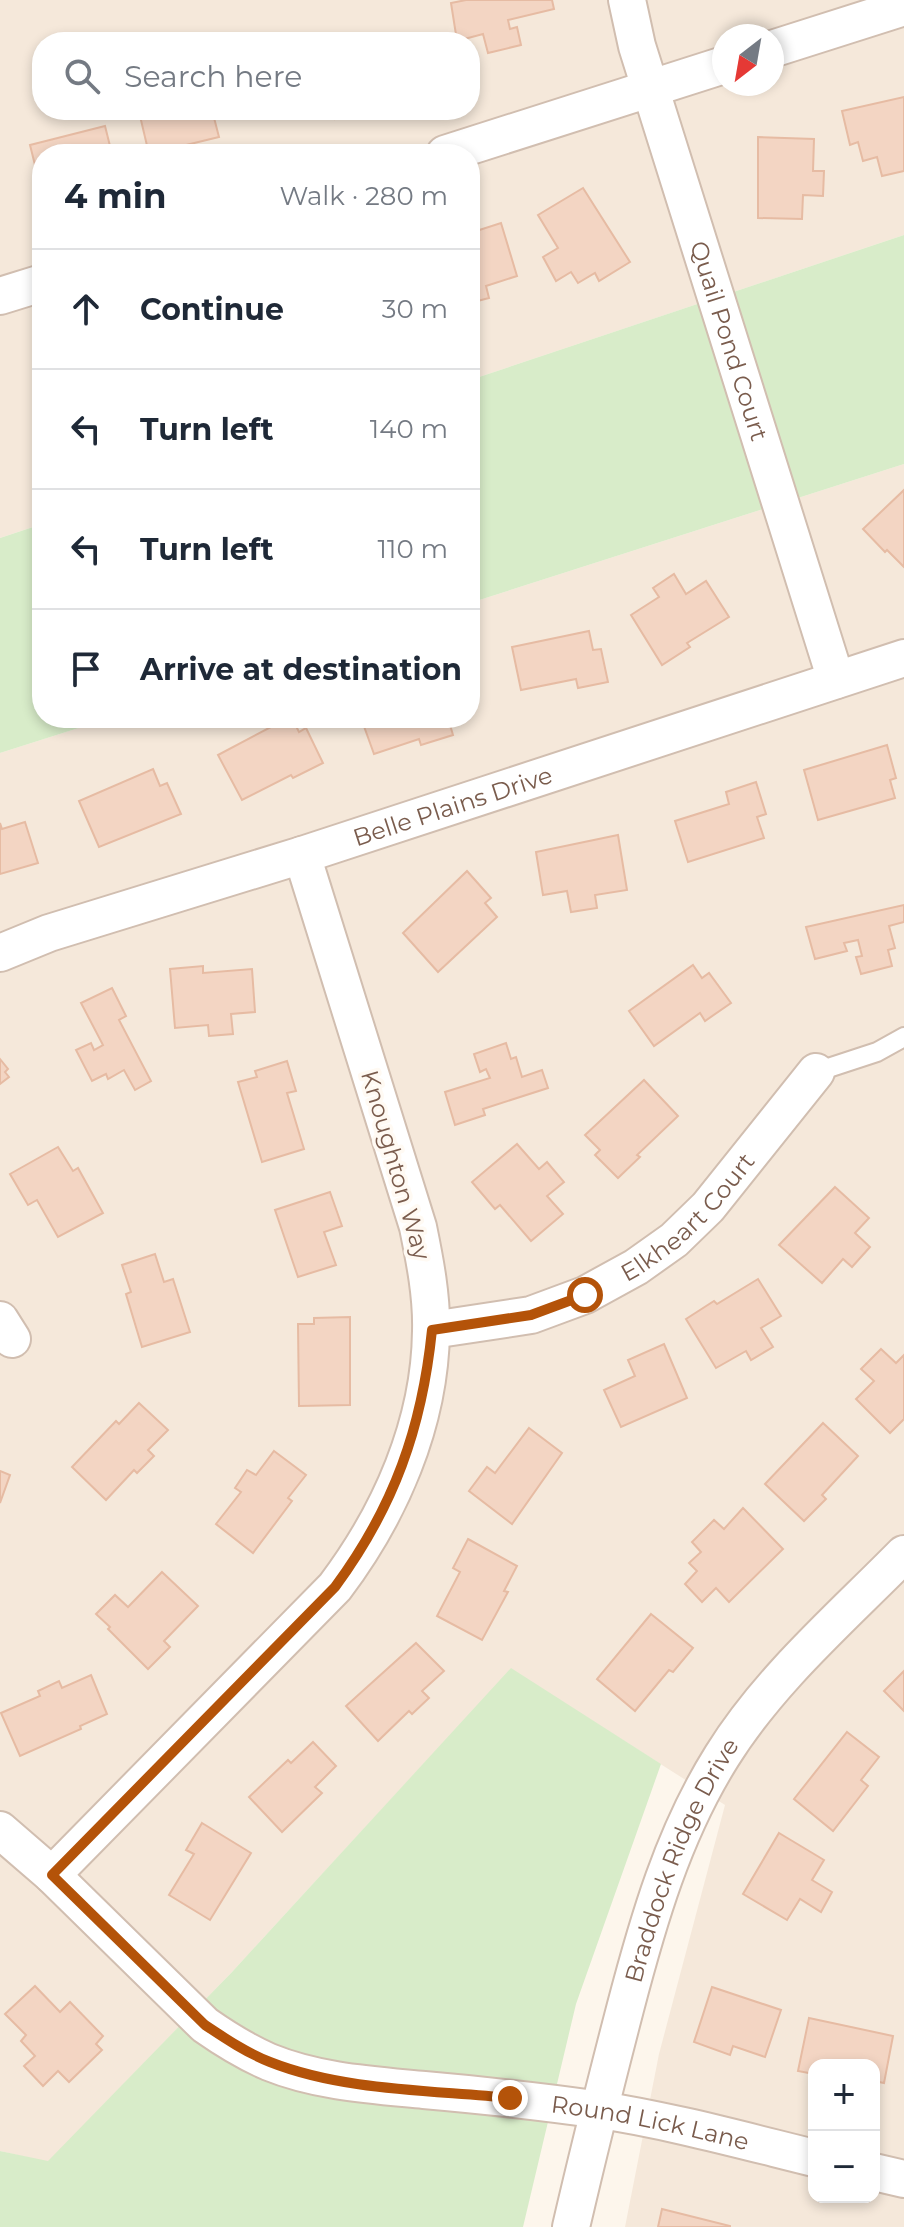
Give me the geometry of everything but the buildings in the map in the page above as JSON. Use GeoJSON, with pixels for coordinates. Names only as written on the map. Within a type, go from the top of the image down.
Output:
{"type":"FeatureCollection","features":[{"type":"Feature","properties":{"kind":"street","name":"Quail Pond Court"},"geometry":{"type":"LineString","coordinates":[[627,0],[637,46],[836,680]]}},
{"type":"Feature","properties":{"kind":"street"},"geometry":{"type":"LineString","coordinates":[[784,45],[904,7]]}},
{"type":"Feature","properties":{"kind":"street"},"geometry":{"type":"LineString","coordinates":[[476,144],[712,69]]}},
{"type":"Feature","properties":{"kind":"street"},"geometry":{"type":"LineString","coordinates":[[0,296],[32,286]]}},
{"type":"Feature","properties":{"kind":"street","name":"Belle Plains Drive"},"geometry":{"type":"LineString","coordinates":[[0,953],[49,933],[302,855],[904,658]]}},
{"type":"Feature","properties":{"kind":"street","name":"Knoughton Way"},"geometry":{"type":"LineString","coordinates":[[52,1875],[335,1587],[354,1561],[389,1500],[410,1446],[428,1370],[432,1330],[425,1261],[418,1227],[302,855]]}},
{"type":"Feature","properties":{"kind":"street","name":"Elkheart Court"},"geometry":{"type":"LineString","coordinates":[[432,1330],[531,1315],[585,1295],[636,1267],[674,1240],[708,1207],[765,1140],[782,1112],[816,1072]]}},
{"type":"Feature","properties":{"kind":"street","name":"Braddock Ridge Drive"},"geometry":{"type":"LineString","coordinates":[[571,2227],[598,2110],[648,1922],[673,1849],[696,1801],[722,1755],[756,1707],[904,1554]]}},
{"type":"Feature","properties":{"kind":"street","name":"Round Lick Lane"},"geometry":{"type":"LineString","coordinates":[[0,1830],[52,1875],[205,2025],[268,2062],[341,2082],[598,2110],[808,2157]]}},
{"type":"Feature","properties":{"kind":"street"},"geometry":{"type":"LineString","coordinates":[[880,2173],[904,2179]]}},
{"type":"Feature","properties":{"kind":"lane","name":"Elkheart Court"},"geometry":{"type":"LineString","coordinates":[[816,1072],[877,1052],[904,1037]]}},
{"type":"Feature","properties":{"kind":"shaded area"},"geometry":{"type":"Polygon","coordinates":[[[0,0],[904,0],[904,235],[480,377],[480,144],[32,144],[32,527],[0,538],[0,0]]]}},
{"type":"Feature","properties":{"kind":"shaded area"},"geometry":{"type":"Polygon","coordinates":[[[904,464],[904,2227],[625,2227],[659,2054],[725,1805],[511,1669],[232,1972],[48,2162],[0,2151],[0,753],[79,728],[480,728],[480,600],[904,464]]]}},
{"type":"Feature","properties":{"kind":"green space"},"geometry":{"type":"Polygon","coordinates":[[[904,235],[904,464],[480,600],[480,377],[904,235]]]}},
{"type":"Feature","properties":{"kind":"green space"},"geometry":{"type":"Polygon","coordinates":[[[32,527],[32,728],[79,728],[0,753],[0,538],[32,527]]]}},
{"type":"Feature","properties":{"kind":"green space"},"geometry":{"type":"Polygon","coordinates":[[[511,1668],[661,1764],[576,2004],[523,2227],[0,2227],[0,2151],[48,2161],[232,1972],[511,1668]]]}},
{"type":"Feature","properties":{"kind":"route"},"geometry":{"type":"LineString","coordinates":[[510,2098],[341,2082],[268,2062],[205,2025],[52,1875],[335,1587],[354,1561],[389,1500],[403,1468],[414,1435],[428,1370],[432,1330],[531,1315],[585,1295]]}}]}
